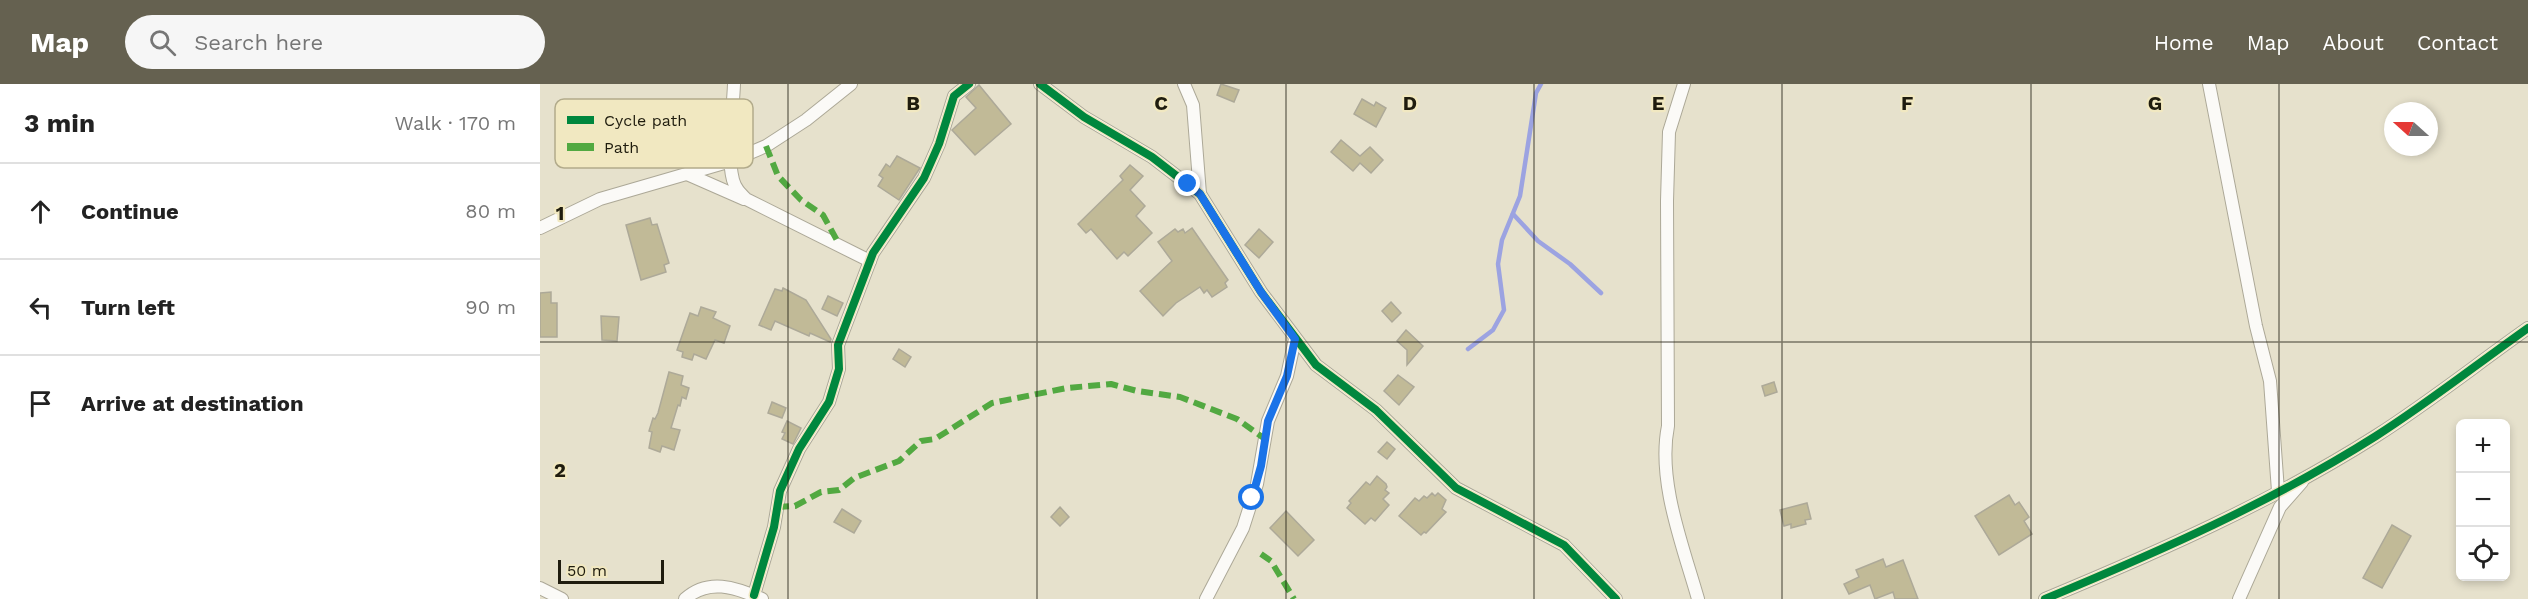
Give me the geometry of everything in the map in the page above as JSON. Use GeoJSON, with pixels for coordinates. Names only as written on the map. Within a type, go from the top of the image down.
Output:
{"type":"FeatureCollection","features":[{"type":"Feature","properties":{"kind":"street"},"geometry":{"type":"LineString","coordinates":[[733,99],[734,84]]}},
{"type":"Feature","properties":{"kind":"street"},"geometry":{"type":"LineString","coordinates":[[753,152],[766,146],[806,120],[851,84]]}},
{"type":"Feature","properties":{"kind":"street"},"geometry":{"type":"LineString","coordinates":[[685,599],[701,587],[711,585],[758,597],[780,491],[799,449],[829,402],[839,369],[838,345],[870,261],[881,237],[924,178],[939,144],[954,96],[969,84]]}},
{"type":"Feature","properties":{"kind":"street"},"geometry":{"type":"LineString","coordinates":[[1040,84],[1084,117],[1152,157],[1200,194],[1261,292],[1316,365],[1376,410],[1456,488],[1564,545],[1616,599]]}},
{"type":"Feature","properties":{"kind":"street"},"geometry":{"type":"LineString","coordinates":[[1184,84],[1193,105],[1200,194]]}},
{"type":"Feature","properties":{"kind":"street"},"geometry":{"type":"LineString","coordinates":[[1684,84],[1669,132],[1668,426],[1664,463],[1698,599]]}},
{"type":"Feature","properties":{"kind":"street"},"geometry":{"type":"LineString","coordinates":[[2209,84],[2256,326],[2270,381],[2278,491]]}},
{"type":"Feature","properties":{"kind":"street"},"geometry":{"type":"LineString","coordinates":[[540,228],[600,199],[707,168]]}},
{"type":"Feature","properties":{"kind":"street"},"geometry":{"type":"LineString","coordinates":[[732,168],[737,191],[746,199]]}},
{"type":"Feature","properties":{"kind":"street"},"geometry":{"type":"LineString","coordinates":[[687,174],[746,199],[870,261]]}},
{"type":"Feature","properties":{"kind":"street"},"geometry":{"type":"LineString","coordinates":[[2045,599],[2161,551],[2278,491],[2375,437],[2528,328]]}},
{"type":"Feature","properties":{"kind":"street"},"geometry":{"type":"LineString","coordinates":[[1206,599],[1244,528],[1257,484],[1268,421],[1287,376],[1295,339]]}},
{"type":"Feature","properties":{"kind":"street"},"geometry":{"type":"LineString","coordinates":[[2239,599],[2280,507],[2314,471]]}},
{"type":"Feature","properties":{"kind":"street"},"geometry":{"type":"LineString","coordinates":[[540,588],[562,599]]}},
{"type":"Feature","properties":{"kind":"building"},"geometry":{"type":"Polygon","coordinates":[[[1221,84],[1239,90],[1234,102],[1217,95],[1221,84]]]}},
{"type":"Feature","properties":{"kind":"building"},"geometry":{"type":"Polygon","coordinates":[[[979,85],[1011,124],[975,155],[952,130],[976,108],[966,97],[979,85]]]}},
{"type":"Feature","properties":{"kind":"building"},"geometry":{"type":"Polygon","coordinates":[[[1362,99],[1374,106],[1376,102],[1386,108],[1376,127],[1354,114],[1362,99]]]}},
{"type":"Feature","properties":{"kind":"building"},"geometry":{"type":"Polygon","coordinates":[[[1341,140],[1360,156],[1370,147],[1383,160],[1371,173],[1360,163],[1353,171],[1331,152],[1341,140]]]}},
{"type":"Feature","properties":{"kind":"building"},"geometry":{"type":"Polygon","coordinates":[[[897,156],[920,168],[899,200],[878,186],[883,178],[879,175],[886,164],[890,167],[897,156]]]}},
{"type":"Feature","properties":{"kind":"building"},"geometry":{"type":"Polygon","coordinates":[[[1130,165],[1143,176],[1130,190],[1145,206],[1136,216],[1152,233],[1128,256],[1124,252],[1117,259],[1091,229],[1086,233],[1078,224],[1123,180],[1120,176],[1130,165]]]}},
{"type":"Feature","properties":{"kind":"building"},"geometry":{"type":"Polygon","coordinates":[[[650,218],[652,225],[657,224],[669,263],[664,265],[666,272],[641,280],[626,225],[650,218]]]}},
{"type":"Feature","properties":{"kind":"building"},"geometry":{"type":"Polygon","coordinates":[[[1192,228],[1228,280],[1225,283],[1227,287],[1212,297],[1207,290],[1204,293],[1200,287],[1176,303],[1163,316],[1140,291],[1172,261],[1158,242],[1175,229],[1178,232],[1183,229],[1185,233],[1192,228]]]}},
{"type":"Feature","properties":{"kind":"building"},"geometry":{"type":"Polygon","coordinates":[[[1259,229],[1273,242],[1259,258],[1245,245],[1259,229]]]}},
{"type":"Feature","properties":{"kind":"building"},"geometry":{"type":"Polygon","coordinates":[[[783,288],[806,300],[831,339],[830,342],[810,333],[809,336],[775,321],[771,330],[759,325],[775,289],[782,291],[783,288]]]}},
{"type":"Feature","properties":{"kind":"building"},"geometry":{"type":"Polygon","coordinates":[[[551,292],[551,303],[557,303],[557,337],[540,337],[540,293],[551,292]]]}},
{"type":"Feature","properties":{"kind":"building"},"geometry":{"type":"Polygon","coordinates":[[[828,296],[843,303],[837,316],[822,309],[828,296]]]}},
{"type":"Feature","properties":{"kind":"building"},"geometry":{"type":"Polygon","coordinates":[[[1391,302],[1401,313],[1392,322],[1382,311],[1391,302]]]}},
{"type":"Feature","properties":{"kind":"building"},"geometry":{"type":"Polygon","coordinates":[[[701,307],[716,312],[713,318],[730,326],[724,343],[715,340],[706,359],[694,354],[692,360],[682,357],[683,352],[677,350],[690,313],[698,316],[701,307]]]}},
{"type":"Feature","properties":{"kind":"building"},"geometry":{"type":"Polygon","coordinates":[[[601,316],[619,317],[617,341],[602,340],[601,316]]]}},
{"type":"Feature","properties":{"kind":"building"},"geometry":{"type":"Polygon","coordinates":[[[1406,330],[1423,346],[1407,365],[1407,350],[1397,341],[1406,330]]]}},
{"type":"Feature","properties":{"kind":"building"},"geometry":{"type":"Polygon","coordinates":[[[899,349],[911,357],[905,367],[893,359],[899,349]]]}},
{"type":"Feature","properties":{"kind":"building"},"geometry":{"type":"Polygon","coordinates":[[[669,372],[683,376],[681,385],[689,388],[686,399],[682,397],[680,406],[678,405],[671,428],[680,430],[674,450],[662,446],[660,452],[649,448],[652,432],[649,431],[653,418],[655,419],[658,413],[669,372]]]}},
{"type":"Feature","properties":{"kind":"building"},"geometry":{"type":"Polygon","coordinates":[[[1398,375],[1414,387],[1399,405],[1384,391],[1398,375]]]}},
{"type":"Feature","properties":{"kind":"building"},"geometry":{"type":"Polygon","coordinates":[[[1774,382],[1777,392],[1765,396],[1762,386],[1774,382]]]}},
{"type":"Feature","properties":{"kind":"building"},"geometry":{"type":"Polygon","coordinates":[[[772,402],[786,408],[782,418],[768,413],[772,402]]]}},
{"type":"Feature","properties":{"kind":"building"},"geometry":{"type":"Polygon","coordinates":[[[787,421],[801,428],[793,444],[782,439],[785,433],[782,432],[787,421]]]}},
{"type":"Feature","properties":{"kind":"building"},"geometry":{"type":"Polygon","coordinates":[[[1387,442],[1395,449],[1387,459],[1378,452],[1387,442]]]}},
{"type":"Feature","properties":{"kind":"building"},"geometry":{"type":"Polygon","coordinates":[[[1377,476],[1386,484],[1385,490],[1389,493],[1383,499],[1389,505],[1375,521],[1371,518],[1365,524],[1347,508],[1351,503],[1349,501],[1366,482],[1370,485],[1377,476]]]}},
{"type":"Feature","properties":{"kind":"building"},"geometry":{"type":"Polygon","coordinates":[[[1432,493],[1435,496],[1438,493],[1446,500],[1442,509],[1446,512],[1426,533],[1421,535],[1399,516],[1415,498],[1419,501],[1432,493]]]}},
{"type":"Feature","properties":{"kind":"building"},"geometry":{"type":"Polygon","coordinates":[[[2009,495],[2015,505],[2019,502],[2029,517],[2024,521],[2032,534],[1999,555],[1975,516],[2009,495]]]}},
{"type":"Feature","properties":{"kind":"building"},"geometry":{"type":"Polygon","coordinates":[[[1807,503],[1811,519],[1805,520],[1806,524],[1791,528],[1791,524],[1784,526],[1780,510],[1807,503]]]}},
{"type":"Feature","properties":{"kind":"building"},"geometry":{"type":"Polygon","coordinates":[[[1060,507],[1069,517],[1060,526],[1051,517],[1060,507]]]}},
{"type":"Feature","properties":{"kind":"building"},"geometry":{"type":"Polygon","coordinates":[[[842,509],[861,521],[854,533],[834,522],[842,509]]]}},
{"type":"Feature","properties":{"kind":"building"},"geometry":{"type":"Polygon","coordinates":[[[1286,511],[1314,540],[1298,556],[1270,528],[1286,511]]]}},
{"type":"Feature","properties":{"kind":"building"},"geometry":{"type":"Polygon","coordinates":[[[2392,525],[2411,536],[2382,588],[2363,578],[2392,525]]]}},
{"type":"Feature","properties":{"kind":"building"},"geometry":{"type":"Polygon","coordinates":[[[1883,559],[1886,567],[1903,560],[1918,599],[1895,599],[1893,592],[1875,599],[1870,585],[1849,594],[1844,584],[1859,577],[1856,570],[1883,559]]]}},
{"type":"Feature","properties":{"kind":"waterway"},"geometry":{"type":"LineString","coordinates":[[1468,349],[1493,330],[1504,310],[1498,264],[1502,240],[1520,196],[1536,93],[1541,84]]}},
{"type":"Feature","properties":{"kind":"waterway"},"geometry":{"type":"LineString","coordinates":[[1513,214],[1538,241],[1570,264],[1601,293]]}},
{"type":"Feature","properties":{"kind":"marked path"},"geometry":{"type":"LineString","coordinates":[[766,146],[778,176],[801,200],[823,215],[839,244]]}},
{"type":"Feature","properties":{"kind":"marked path"},"geometry":{"type":"LineString","coordinates":[[777,507],[795,506],[821,492],[839,490],[854,478],[899,461],[921,441],[935,439],[992,403],[1067,388],[1111,384],[1137,391],[1180,397],[1237,419],[1265,439]]}},
{"type":"Feature","properties":{"kind":"marked path"},"geometry":{"type":"LineString","coordinates":[[1261,554],[1271,561],[1294,599]]}},
{"type":"Feature","properties":{"kind":"cycle path"},"geometry":{"type":"LineString","coordinates":[[754,595],[774,527],[780,491],[799,449],[829,402],[839,369],[838,345],[873,253],[924,178],[939,144],[954,96],[969,84]]}},
{"type":"Feature","properties":{"kind":"cycle path"},"geometry":{"type":"LineString","coordinates":[[1040,84],[1084,117],[1152,157],[1200,194],[1261,292],[1316,365],[1376,410],[1456,488],[1564,545],[1616,599]]}},
{"type":"Feature","properties":{"kind":"cycle path"},"geometry":{"type":"LineString","coordinates":[[2045,599],[2214,525],[2337,460],[2433,397],[2528,328]]}},
{"type":"Feature","properties":{"kind":"route"},"geometry":{"type":"LineString","coordinates":[[1188,184],[1200,194],[1261,292],[1295,339],[1287,376],[1268,421],[1261,466],[1252,498]]}}]}
